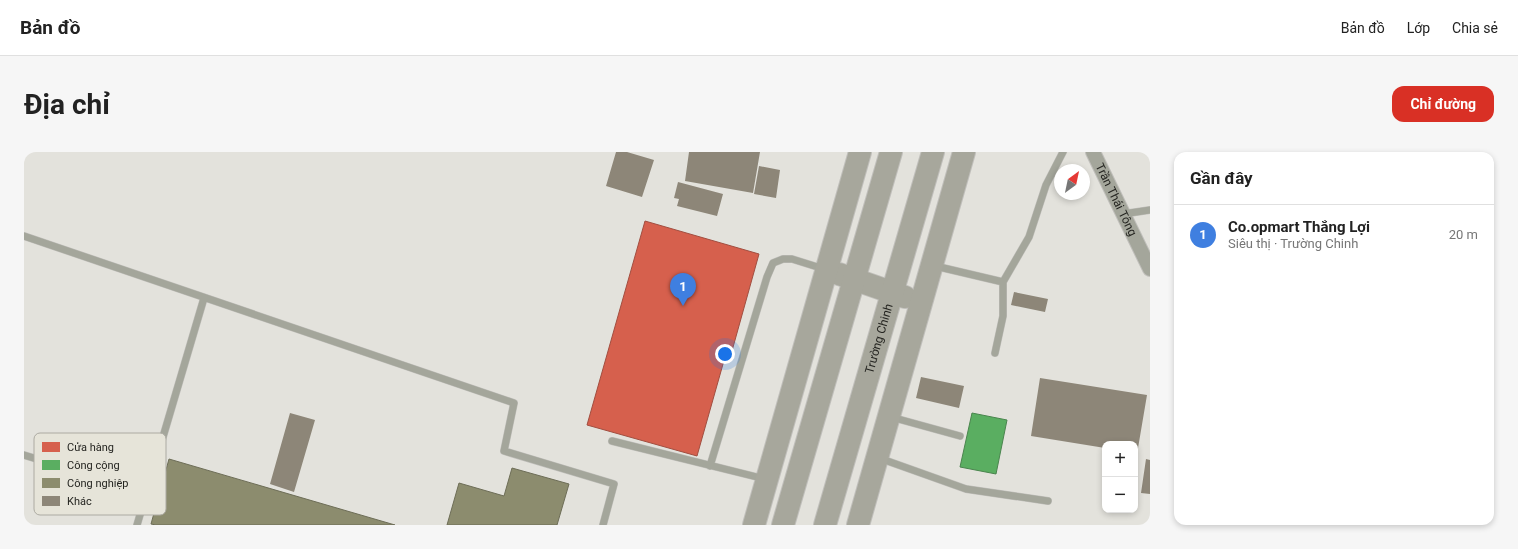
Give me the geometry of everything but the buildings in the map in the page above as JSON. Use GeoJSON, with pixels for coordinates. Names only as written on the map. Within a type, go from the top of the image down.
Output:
{"type":"FeatureCollection","features":[{"type":"Feature","properties":{"kind":"main road"},"geometry":{"type":"LineString","coordinates":[[754,525],[860,152]]}},
{"type":"Feature","properties":{"kind":"main road"},"geometry":{"type":"LineString","coordinates":[[783,525],[890,152]]}},
{"type":"Feature","properties":{"kind":"main road","name":"Trường Chinh"},"geometry":{"type":"LineString","coordinates":[[825,525],[933,152]]}},
{"type":"Feature","properties":{"kind":"main road"},"geometry":{"type":"LineString","coordinates":[[858,525],[964,152]]}},
{"type":"Feature","properties":{"kind":"main road"},"geometry":{"type":"LineString","coordinates":[[827,270],[922,302]]}},
{"type":"Feature","properties":{"kind":"street","name":"Trần Thái Tông"},"geometry":{"type":"LineString","coordinates":[[1093,152],[1150,269]]}},
{"type":"Feature","properties":{"kind":"lane"},"geometry":{"type":"LineString","coordinates":[[995,353],[1003,316],[1003,282],[1029,236],[1046,185],[1063,152]]}},
{"type":"Feature","properties":{"kind":"lane"},"geometry":{"type":"LineString","coordinates":[[1123,214],[1150,210]]}},
{"type":"Feature","properties":{"kind":"lane"},"geometry":{"type":"LineString","coordinates":[[24,236],[514,403],[504,451],[614,484],[603,525]]}},
{"type":"Feature","properties":{"kind":"lane"},"geometry":{"type":"LineString","coordinates":[[710,466],[767,277],[773,263],[782,259],[792,259],[827,270]]}},
{"type":"Feature","properties":{"kind":"lane"},"geometry":{"type":"LineString","coordinates":[[933,265],[1003,282]]}},
{"type":"Feature","properties":{"kind":"lane"},"geometry":{"type":"LineString","coordinates":[[164,433],[204,298]]}},
{"type":"Feature","properties":{"kind":"lane"},"geometry":{"type":"LineString","coordinates":[[889,416],[960,436]]}},
{"type":"Feature","properties":{"kind":"lane"},"geometry":{"type":"LineString","coordinates":[[612,441],[767,480]]}},
{"type":"Feature","properties":{"kind":"lane"},"geometry":{"type":"LineString","coordinates":[[24,455],[34,458]]}},
{"type":"Feature","properties":{"kind":"lane"},"geometry":{"type":"LineString","coordinates":[[877,457],[966,489],[1048,501]]}},
{"type":"Feature","properties":{"kind":"lane"},"geometry":{"type":"LineString","coordinates":[[137,525],[140,515]]}},
{"type":"Feature","properties":{"kind":"place","name":"Co.opmart Thắng Lợi"},"geometry":{"type":"Point","coordinates":[683,306]}}]}
